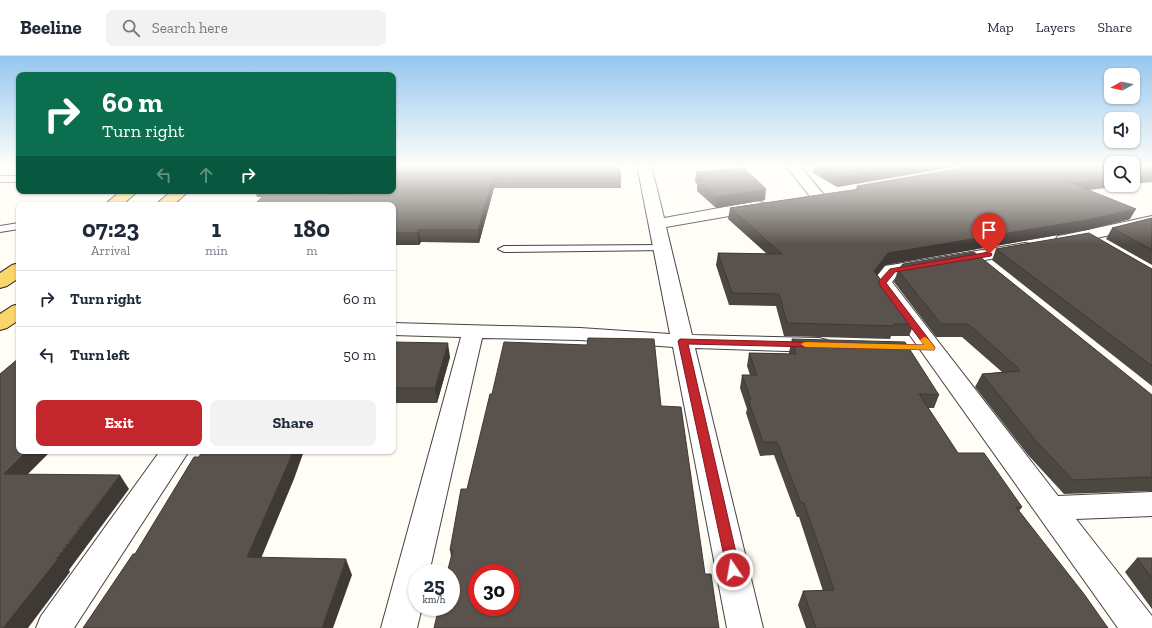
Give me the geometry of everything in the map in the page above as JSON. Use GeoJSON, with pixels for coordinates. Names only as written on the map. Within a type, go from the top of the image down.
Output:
{"type":"FeatureCollection","features":[{"type":"Feature","properties":{"kind":"main road"},"geometry":{"type":"LineString","coordinates":[[116,202],[127,194]]}},
{"type":"Feature","properties":{"kind":"main road"},"geometry":{"type":"LineString","coordinates":[[167,202],[178,194]]}},
{"type":"Feature","properties":{"kind":"main road"},"geometry":{"type":"LineString","coordinates":[[0,282],[16,271]]}},
{"type":"Feature","properties":{"kind":"street"},"geometry":{"type":"LineString","coordinates":[[650,192],[746,628]]}},
{"type":"Feature","properties":{"kind":"street"},"geometry":{"type":"LineString","coordinates":[[814,192],[817,196]]}},
{"type":"Feature","properties":{"kind":"street"},"geometry":{"type":"LineString","coordinates":[[802,199],[832,193]]}},
{"type":"Feature","properties":{"kind":"street"},"geometry":{"type":"LineString","coordinates":[[658,224],[771,204]]}},
{"type":"Feature","properties":{"kind":"street"},"geometry":{"type":"LineString","coordinates":[[1139,628],[882,282],[892,270],[975,257],[1087,236],[1152,221]]}},
{"type":"Feature","properties":{"kind":"street"},"geometry":{"type":"LineString","coordinates":[[1087,236],[1107,248]]}},
{"type":"Feature","properties":{"kind":"street"},"geometry":{"type":"LineString","coordinates":[[975,257],[993,272]]}},
{"type":"Feature","properties":{"kind":"street"},"geometry":{"type":"LineString","coordinates":[[396,329],[580,334],[683,341],[843,346]]}},
{"type":"Feature","properties":{"kind":"street"},"geometry":{"type":"LineString","coordinates":[[399,628],[472,331]]}},
{"type":"Feature","properties":{"kind":"street"},"geometry":{"type":"LineString","coordinates":[[907,347],[931,348]]}},
{"type":"Feature","properties":{"kind":"street"},"geometry":{"type":"LineString","coordinates":[[54,628],[173,454]]}},
{"type":"Feature","properties":{"kind":"street"},"geometry":{"type":"LineString","coordinates":[[1050,508],[1152,504]]}},
{"type":"Feature","properties":{"kind":"lane"},"geometry":{"type":"LineString","coordinates":[[0,229],[16,226]]}},
{"type":"Feature","properties":{"kind":"lane"},"geometry":{"type":"LineString","coordinates":[[504,249],[663,248]]}},
{"type":"Feature","properties":{"kind":"building"},"geometry":{"type":"Polygon","coordinates":[[[396,192],[489,192],[478,230],[419,230],[417,233],[396,233],[396,202],[257,202],[265,194],[396,194],[396,192]]]}},
{"type":"Feature","properties":{"kind":"building"},"geometry":{"type":"Polygon","coordinates":[[[711,192],[750,192],[717,197],[711,192]]]}},
{"type":"Feature","properties":{"kind":"building"},"geometry":{"type":"Polygon","coordinates":[[[842,192],[1093,192],[1136,209],[1092,219],[888,253],[874,271],[914,324],[893,324],[895,326],[787,323],[779,294],[732,293],[718,253],[782,254],[730,208],[842,192]]]}},
{"type":"Feature","properties":{"kind":"building"},"geometry":{"type":"Polygon","coordinates":[[[1152,218],[1152,250],[1112,228],[1152,218]]]}},
{"type":"Feature","properties":{"kind":"building"},"geometry":{"type":"Polygon","coordinates":[[[1089,233],[1152,269],[1152,366],[996,249],[1089,233]]]}},
{"type":"Feature","properties":{"kind":"building"},"geometry":{"type":"Polygon","coordinates":[[[974,252],[1152,395],[1152,477],[1073,480],[1036,441],[982,374],[1020,371],[1018,368],[968,324],[941,324],[898,270],[903,264],[974,252]]]}},
{"type":"Feature","properties":{"kind":"building"},"geometry":{"type":"Polygon","coordinates":[[[588,338],[654,339],[661,406],[681,407],[705,574],[711,574],[719,628],[434,628],[437,616],[460,616],[460,564],[449,564],[453,550],[450,550],[461,489],[467,489],[504,342],[587,345],[588,338]]]}},
{"type":"Feature","properties":{"kind":"building"},"geometry":{"type":"Polygon","coordinates":[[[792,339],[905,342],[939,395],[919,394],[958,453],[984,453],[1022,507],[1016,507],[1084,594],[1108,628],[816,628],[803,591],[834,590],[804,503],[801,503],[777,442],[763,442],[748,400],[751,400],[742,375],[757,375],[749,353],[796,354],[792,339]]]}},
{"type":"Feature","properties":{"kind":"building"},"geometry":{"type":"Polygon","coordinates":[[[396,342],[448,343],[435,388],[396,388],[396,342]]]}},
{"type":"Feature","properties":{"kind":"building"},"geometry":{"type":"Polygon","coordinates":[[[16,361],[16,454],[24,454],[4,474],[120,475],[56,558],[59,558],[3,628],[0,628],[0,374],[16,361]]]}},
{"type":"Feature","properties":{"kind":"building"},"geometry":{"type":"Polygon","coordinates":[[[200,454],[292,454],[247,557],[346,559],[322,628],[83,628],[133,554],[135,554],[194,457],[199,457],[200,454]]]}},
{"type":"Feature","properties":{"kind":"building"},"geometry":{"type":"Polygon","coordinates":[[[1137,558],[1152,558],[1152,578],[1137,558]]]}},
{"type":"Feature","properties":{"kind":"slow traffic"},"geometry":{"type":"LineString","coordinates":[[805,344],[931,348],[924,340]]}},
{"type":"Feature","properties":{"kind":"route"},"geometry":{"type":"LineString","coordinates":[[733,570],[683,341],[931,348],[882,282],[892,270],[989,254]]}}]}
